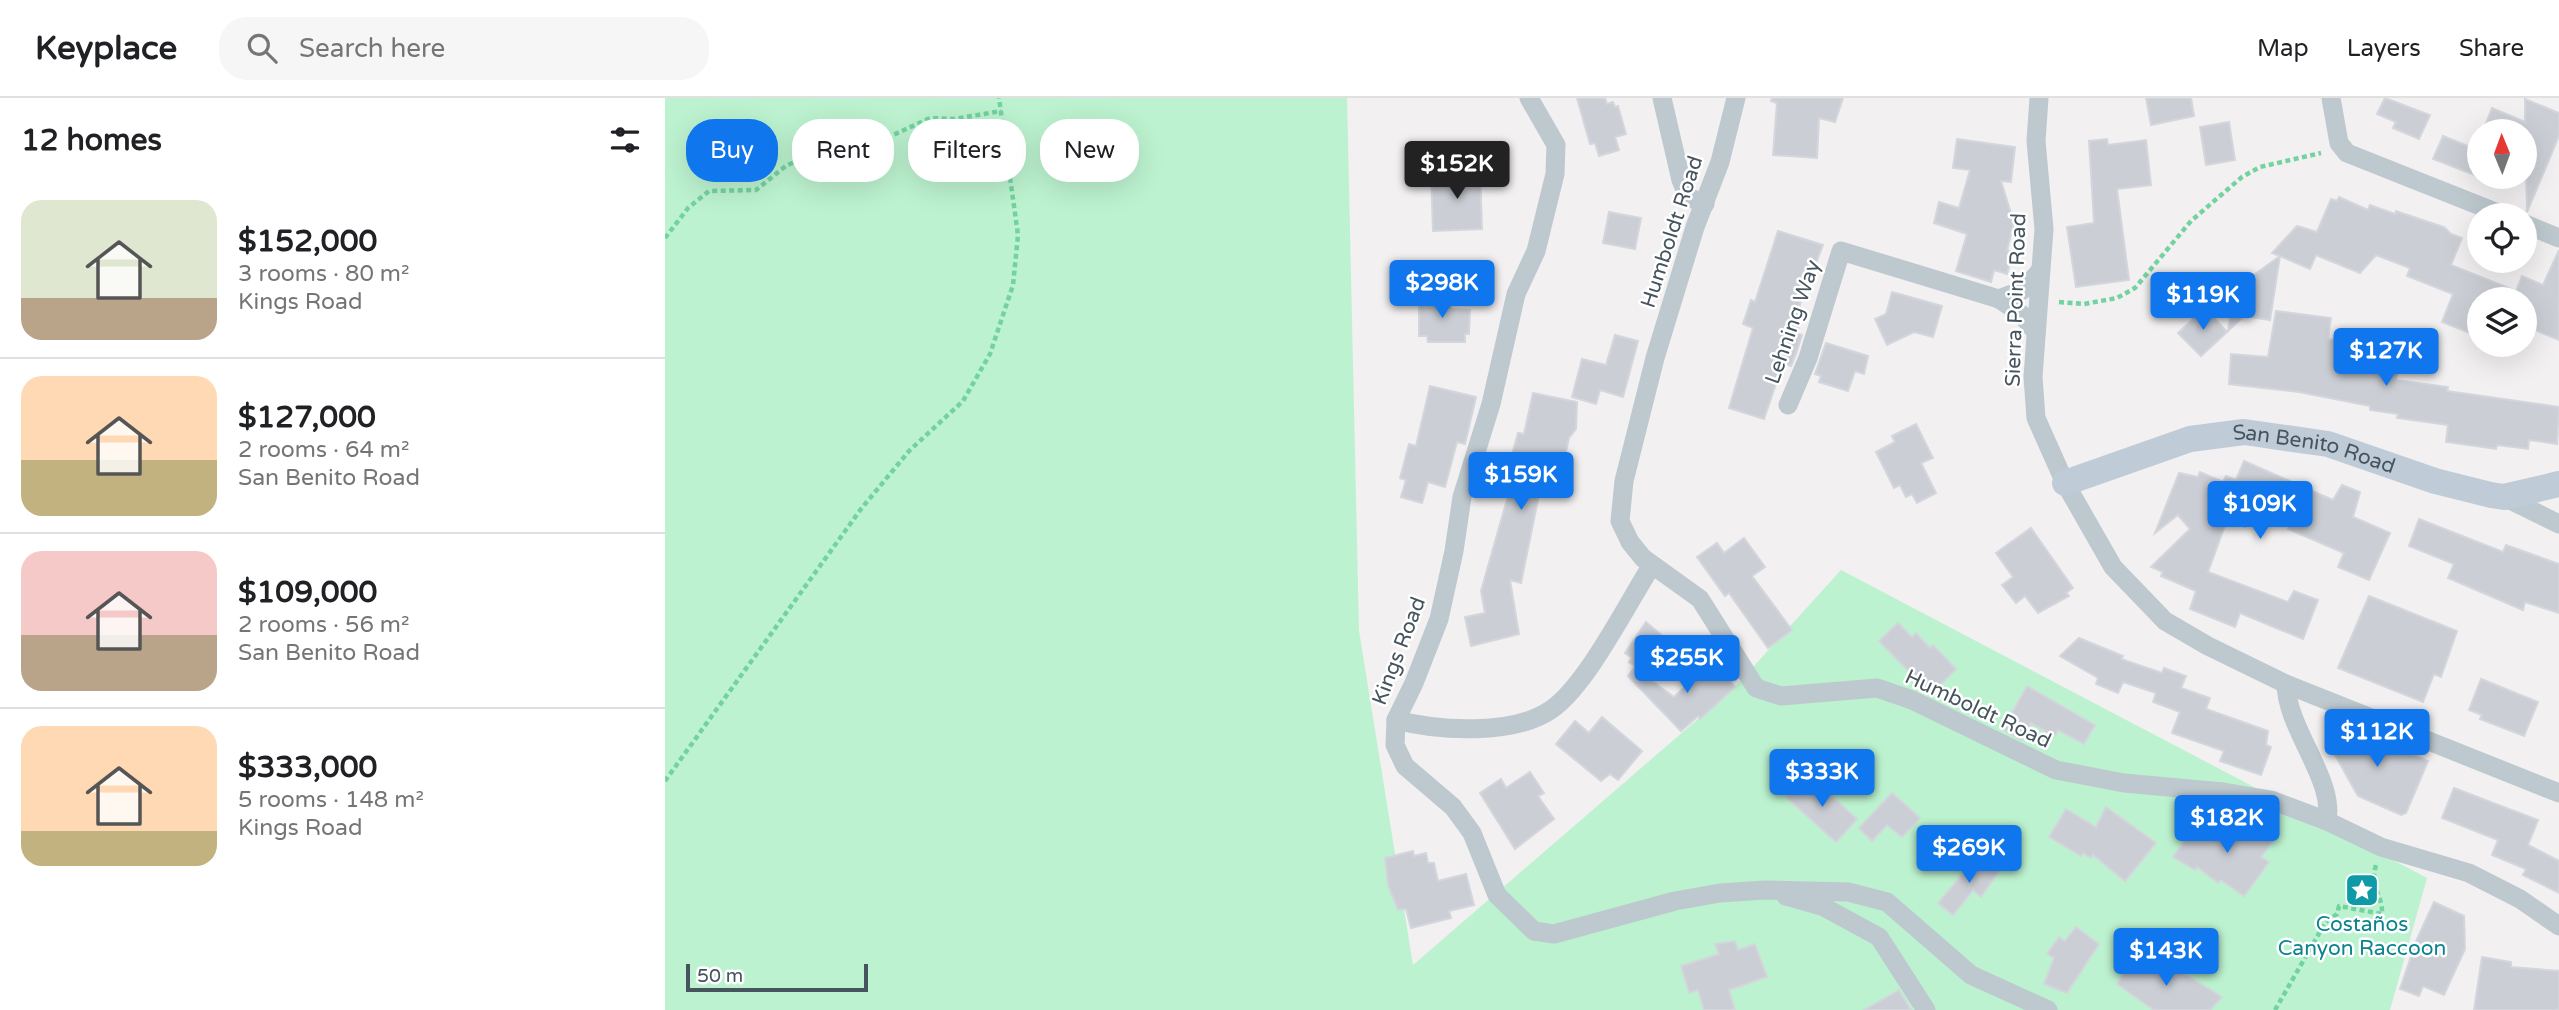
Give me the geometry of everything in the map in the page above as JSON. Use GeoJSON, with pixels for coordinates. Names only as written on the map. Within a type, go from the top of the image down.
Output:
{"type":"FeatureCollection","features":[{"type":"Feature","properties":{"kind":"street","name":"Kings Road"},"geometry":{"type":"LineString","coordinates":[[1529,98],[1556,145],[1555,174],[1536,251],[1516,294],[1491,404],[1462,497],[1454,551],[1439,619],[1396,720],[1395,745],[1405,766],[1453,807],[1472,833],[1497,895],[1534,931],[1554,934],[1675,901],[1765,890],[1848,892],[1887,902],[1971,975],[2048,1010]]}},
{"type":"Feature","properties":{"kind":"street"},"geometry":{"type":"LineString","coordinates":[[1662,98],[1681,180],[1688,197],[1705,204]]}},
{"type":"Feature","properties":{"kind":"street","name":"Humboldt Road"},"geometry":{"type":"LineString","coordinates":[[1736,98],[1655,358],[1624,481],[1620,513],[1622,529],[1643,558],[1700,599],[1749,679],[1763,693],[1790,696],[1877,688],[1912,700],[2056,770],[2124,783],[2253,796],[2327,821],[2381,846],[2469,873],[2520,899],[2559,926]]}},
{"type":"Feature","properties":{"kind":"street","name":"Sierra Point Road"},"geometry":{"type":"LineString","coordinates":[[2039,98],[2036,141],[2044,229],[2033,377],[2036,418],[2065,483],[2103,551],[2139,597],[2179,630],[2286,684],[2559,793]]}},
{"type":"Feature","properties":{"kind":"street"},"geometry":{"type":"LineString","coordinates":[[2331,98],[2337,138],[2342,149],[2359,160],[2396,171],[2474,203]]}},
{"type":"Feature","properties":{"kind":"street"},"geometry":{"type":"LineString","coordinates":[[2537,230],[2559,238]]}},
{"type":"Feature","properties":{"kind":"street","name":"Lehning Way"},"geometry":{"type":"LineString","coordinates":[[1788,405],[1808,358],[1841,251],[1999,299],[2021,314],[2036,332]]}},
{"type":"Feature","properties":{"kind":"street"},"geometry":{"type":"LineString","coordinates":[[1999,299],[2023,290],[2041,271]]}},
{"type":"Feature","properties":{"kind":"street","name":"San Benito Road"},"geometry":{"type":"LineString","coordinates":[[2065,483],[2190,439],[2225,432],[2253,432],[2328,444],[2448,485],[2504,497],[2559,524]]}},
{"type":"Feature","properties":{"kind":"street"},"geometry":{"type":"LineString","coordinates":[[2504,497],[2559,484]]}},
{"type":"Feature","properties":{"kind":"street"},"geometry":{"type":"LineString","coordinates":[[1396,720],[1436,729],[1478,728],[1528,720],[1552,709],[1587,668],[1652,565]]}},
{"type":"Feature","properties":{"kind":"street"},"geometry":{"type":"LineString","coordinates":[[2286,684],[2290,716],[2327,802],[2327,821]]}},
{"type":"Feature","properties":{"kind":"street"},"geometry":{"type":"LineString","coordinates":[[1765,890],[1822,906],[1879,937],[1926,1010]]}},
{"type":"Feature","properties":{"kind":"path"},"geometry":{"type":"LineString","coordinates":[[665,781],[860,509],[909,451],[963,401],[990,354],[1013,285],[1018,235],[999,98]]}},
{"type":"Feature","properties":{"kind":"path"},"geometry":{"type":"LineString","coordinates":[[665,237],[688,208],[709,191],[756,190],[787,165],[824,151],[891,136],[930,118],[954,119],[1001,111]]}},
{"type":"Feature","properties":{"kind":"path"},"geometry":{"type":"LineString","coordinates":[[2039,301],[2084,304],[2126,293],[2140,283],[2197,215],[2242,177],[2260,167],[2342,149]]}},
{"type":"Feature","properties":{"kind":"path"},"geometry":{"type":"LineString","coordinates":[[2275,1010],[2325,923],[2337,914],[2339,906],[2382,914],[2382,906],[2372,878],[2381,846]]}},
{"type":"Feature","properties":{"kind":"green space"},"geometry":{"type":"Polygon","coordinates":[[[665,98],[1347,98],[1359,631],[1413,965],[1735,687],[1841,570],[2427,878],[2390,1010],[665,1010],[665,98]]]}},
{"type":"Feature","properties":{"kind":"building"},"geometry":{"type":"Polygon","coordinates":[[[1577,98],[1605,98],[1607,104],[1613,102],[1615,107],[1618,106],[1626,134],[1615,137],[1619,150],[1599,156],[1595,143],[1590,144],[1577,98]]]}},
{"type":"Feature","properties":{"kind":"building"},"geometry":{"type":"Polygon","coordinates":[[[1772,98],[1843,98],[1835,122],[1819,118],[1817,158],[1773,155],[1777,103],[1771,101],[1772,98]]]}},
{"type":"Feature","properties":{"kind":"building"},"geometry":{"type":"Polygon","coordinates":[[[2146,98],[2191,98],[2194,116],[2151,125],[2146,98]]]}},
{"type":"Feature","properties":{"kind":"building"},"geometry":{"type":"Polygon","coordinates":[[[2385,98],[2430,115],[2419,139],[2393,128],[2396,122],[2377,114],[2385,98]]]}},
{"type":"Feature","properties":{"kind":"building"},"geometry":{"type":"Polygon","coordinates":[[[2525,99],[2559,113],[2559,136],[2537,188],[2537,119],[2525,119],[2525,99]]]}},
{"type":"Feature","properties":{"kind":"building"},"geometry":{"type":"Polygon","coordinates":[[[2492,108],[2518,119],[2488,119],[2492,108]]]}},
{"type":"Feature","properties":{"kind":"building"},"geometry":{"type":"Polygon","coordinates":[[[2229,122],[2235,160],[2206,165],[2200,127],[2229,122]]]}},
{"type":"Feature","properties":{"kind":"building"},"geometry":{"type":"Polygon","coordinates":[[[2443,136],[2467,146],[2467,172],[2433,159],[2443,136]]]}},
{"type":"Feature","properties":{"kind":"building"},"geometry":{"type":"Polygon","coordinates":[[[1957,139],[2015,147],[2011,182],[2001,181],[2014,223],[2007,250],[2013,252],[2007,274],[1994,270],[1991,282],[1956,271],[1967,234],[1934,223],[1939,202],[1959,208],[1970,170],[1953,168],[1957,139]]]}},
{"type":"Feature","properties":{"kind":"building"},"geometry":{"type":"Polygon","coordinates":[[[2107,139],[2108,145],[2146,140],[2151,185],[2117,189],[2129,280],[2076,287],[2067,227],[2094,223],[2089,141],[2107,139]]]}},
{"type":"Feature","properties":{"kind":"building"},"geometry":{"type":"Polygon","coordinates":[[[1480,171],[1482,229],[1433,231],[1431,173],[1480,171]]]}},
{"type":"Feature","properties":{"kind":"building"},"geometry":{"type":"Polygon","coordinates":[[[2526,189],[2537,189],[2531,203],[2527,203],[2526,189]]]}},
{"type":"Feature","properties":{"kind":"building"},"geometry":{"type":"Polygon","coordinates":[[[2339,197],[2368,210],[2370,205],[2444,227],[2451,234],[2462,238],[2451,265],[2506,287],[2467,287],[2467,332],[2442,322],[2453,294],[2407,276],[2410,268],[2376,255],[2360,273],[2316,255],[2310,269],[2272,253],[2297,226],[2317,232],[2331,199],[2337,201],[2339,197]]]}},
{"type":"Feature","properties":{"kind":"building"},"geometry":{"type":"Polygon","coordinates":[[[1609,212],[1641,218],[1635,249],[1603,243],[1609,212]]]}},
{"type":"Feature","properties":{"kind":"building"},"geometry":{"type":"Polygon","coordinates":[[[1778,231],[1823,245],[1800,304],[1798,334],[1802,335],[1796,354],[1791,366],[1783,363],[1764,419],[1729,408],[1753,328],[1743,324],[1751,300],[1755,302],[1778,231]]]}},
{"type":"Feature","properties":{"kind":"building"},"geometry":{"type":"Polygon","coordinates":[[[2559,250],[2559,340],[2537,331],[2537,287],[2518,287],[2522,276],[2543,285],[2559,250]]]}},
{"type":"Feature","properties":{"kind":"building"},"geometry":{"type":"Polygon","coordinates":[[[2280,256],[2270,320],[2244,316],[2228,331],[2234,289],[2280,256]]]}},
{"type":"Feature","properties":{"kind":"building"},"geometry":{"type":"Polygon","coordinates":[[[1892,292],[1942,306],[1933,337],[1914,332],[1887,345],[1875,319],[1886,314],[1892,292]]]}},
{"type":"Feature","properties":{"kind":"building"},"geometry":{"type":"Polygon","coordinates":[[[1442,293],[1442,304],[1451,304],[1451,309],[1470,310],[1469,334],[1465,334],[1465,342],[1428,342],[1427,336],[1419,336],[1419,294],[1442,293]]]}},
{"type":"Feature","properties":{"kind":"building"},"geometry":{"type":"Polygon","coordinates":[[[2205,308],[2227,332],[2201,356],[2178,333],[2205,308]]]}},
{"type":"Feature","properties":{"kind":"building"},"geometry":{"type":"Polygon","coordinates":[[[2276,311],[2331,318],[2328,339],[2336,340],[2335,346],[2372,351],[2371,363],[2398,367],[2396,380],[2448,387],[2447,391],[2559,407],[2557,444],[2529,440],[2528,449],[2497,445],[2496,449],[2446,442],[2448,425],[2397,418],[2398,414],[2370,410],[2370,406],[2299,392],[2229,384],[2231,354],[2268,357],[2276,311]]]}},
{"type":"Feature","properties":{"kind":"building"},"geometry":{"type":"Polygon","coordinates":[[[1615,335],[1638,341],[1623,397],[1600,390],[1596,404],[1572,397],[1582,359],[1606,365],[1615,335]]]}},
{"type":"Feature","properties":{"kind":"building"},"geometry":{"type":"Polygon","coordinates":[[[1826,343],[1868,356],[1864,374],[1855,371],[1848,391],[1819,382],[1821,376],[1815,374],[1826,343]]]}},
{"type":"Feature","properties":{"kind":"building"},"geometry":{"type":"Polygon","coordinates":[[[1430,386],[1476,397],[1465,444],[1457,442],[1445,487],[1428,482],[1422,503],[1401,497],[1406,480],[1400,478],[1409,444],[1416,446],[1430,386]]]}},
{"type":"Feature","properties":{"kind":"building"},"geometry":{"type":"Polygon","coordinates":[[[1533,393],[1577,402],[1576,429],[1569,438],[1564,461],[1560,460],[1555,478],[1543,475],[1521,583],[1510,580],[1519,634],[1471,646],[1465,617],[1485,613],[1481,591],[1508,496],[1501,494],[1518,433],[1524,434],[1533,393]]]}},
{"type":"Feature","properties":{"kind":"building"},"geometry":{"type":"Polygon","coordinates":[[[1916,424],[1933,458],[1921,463],[1936,493],[1917,503],[1912,494],[1906,497],[1900,485],[1894,488],[1876,452],[1895,442],[1892,436],[1916,424]]]}},
{"type":"Feature","properties":{"kind":"building"},"geometry":{"type":"Polygon","coordinates":[[[2244,461],[2333,500],[2342,485],[2360,492],[2353,517],[2390,533],[2369,580],[2338,567],[2344,553],[2288,529],[2290,523],[2253,508],[2245,527],[2227,520],[2208,572],[2288,602],[2294,591],[2318,600],[2303,639],[2240,613],[2235,627],[2190,609],[2196,591],[2161,576],[2163,572],[2151,567],[2190,529],[2178,515],[2155,533],[2179,473],[2198,477],[2200,472],[2223,482],[2226,476],[2236,480],[2244,461]]]}},
{"type":"Feature","properties":{"kind":"building"},"geometry":{"type":"Polygon","coordinates":[[[2419,519],[2503,552],[2506,545],[2559,564],[2559,613],[2525,602],[2523,610],[2448,578],[2454,564],[2409,546],[2419,519]]]}},
{"type":"Feature","properties":{"kind":"building"},"geometry":{"type":"Polygon","coordinates":[[[2031,528],[2073,588],[2066,593],[2069,596],[2038,613],[2025,596],[2016,603],[2002,585],[2013,577],[1996,553],[2031,528]]]}},
{"type":"Feature","properties":{"kind":"building"},"geometry":{"type":"Polygon","coordinates":[[[1744,538],[1765,567],[1752,576],[1792,630],[1768,648],[1729,593],[1725,596],[1697,557],[1717,543],[1724,553],[1744,538]]]}},
{"type":"Feature","properties":{"kind":"building"},"geometry":{"type":"Polygon","coordinates":[[[2369,596],[2457,631],[2441,677],[2434,674],[2423,702],[2338,668],[2369,596]]]}},
{"type":"Feature","properties":{"kind":"building"},"geometry":{"type":"Polygon","coordinates":[[[1646,622],[1667,640],[1664,645],[1667,647],[1646,674],[1629,662],[1632,658],[1625,653],[1646,622]]]}},
{"type":"Feature","properties":{"kind":"building"},"geometry":{"type":"Polygon","coordinates":[[[1898,623],[1912,637],[1916,633],[1930,648],[1933,645],[1956,669],[1931,694],[1879,641],[1898,623]]]}},
{"type":"Feature","properties":{"kind":"building"},"geometry":{"type":"Polygon","coordinates":[[[2079,638],[2123,656],[2121,659],[2162,673],[2164,668],[2186,676],[2181,688],[2210,698],[2206,709],[2268,731],[2266,745],[2271,747],[2261,775],[2220,761],[2224,751],[2172,733],[2180,712],[2153,702],[2156,693],[2123,682],[2118,693],[2096,684],[2098,678],[2060,656],[2079,638]]]}},
{"type":"Feature","properties":{"kind":"building"},"geometry":{"type":"Polygon","coordinates":[[[1712,662],[1735,687],[1700,719],[1698,716],[1681,731],[1628,676],[1634,668],[1674,697],[1712,662]]]}},
{"type":"Feature","properties":{"kind":"building"},"geometry":{"type":"Polygon","coordinates":[[[2481,679],[2538,702],[2524,736],[2480,719],[2482,715],[2469,710],[2481,679]]]}},
{"type":"Feature","properties":{"kind":"building"},"geometry":{"type":"Polygon","coordinates":[[[2027,686],[2095,725],[2084,744],[2058,730],[2055,736],[2031,723],[2021,740],[2003,729],[2027,686]]]}},
{"type":"Feature","properties":{"kind":"building"},"geometry":{"type":"Polygon","coordinates":[[[1602,717],[1642,751],[1618,780],[1610,774],[1601,781],[1556,744],[1575,721],[1589,733],[1602,717]]]}},
{"type":"Feature","properties":{"kind":"building"},"geometry":{"type":"Polygon","coordinates":[[[2334,723],[2344,728],[2346,723],[2362,731],[2359,739],[2395,753],[2398,748],[2428,761],[2406,813],[2401,815],[2358,796],[2335,755],[2330,752],[2332,746],[2326,743],[2334,723]]]}},
{"type":"Feature","properties":{"kind":"building"},"geometry":{"type":"Polygon","coordinates":[[[1530,772],[1544,793],[1538,796],[1554,819],[1515,849],[1480,793],[1501,779],[1506,788],[1530,772]]]}},
{"type":"Feature","properties":{"kind":"building"},"geometry":{"type":"Polygon","coordinates":[[[1809,776],[1857,819],[1836,842],[1786,797],[1809,776]]]}},
{"type":"Feature","properties":{"kind":"building"},"geometry":{"type":"Polygon","coordinates":[[[2454,788],[2538,820],[2528,845],[2559,861],[2559,893],[2523,875],[2526,869],[2492,855],[2498,840],[2442,818],[2454,788]]]}},
{"type":"Feature","properties":{"kind":"building"},"geometry":{"type":"Polygon","coordinates":[[[1892,793],[1920,818],[1902,837],[1887,825],[1872,841],[1859,828],[1892,793]]]}},
{"type":"Feature","properties":{"kind":"building"},"geometry":{"type":"Polygon","coordinates":[[[2106,807],[2156,843],[2125,881],[2093,855],[2091,858],[2083,853],[2081,856],[2049,837],[2066,809],[2096,827],[2106,807]]]}},
{"type":"Feature","properties":{"kind":"building"},"geometry":{"type":"Polygon","coordinates":[[[2236,817],[2273,841],[2261,857],[2269,862],[2244,896],[2221,880],[2218,883],[2197,867],[2195,870],[2173,857],[2197,824],[2220,840],[2236,817]]]}},
{"type":"Feature","properties":{"kind":"building"},"geometry":{"type":"Polygon","coordinates":[[[1413,851],[1414,856],[1426,853],[1428,863],[1434,863],[1438,881],[1466,874],[1474,905],[1449,911],[1451,918],[1411,928],[1406,909],[1398,910],[1388,885],[1385,858],[1413,851]]]}},
{"type":"Feature","properties":{"kind":"building"},"geometry":{"type":"Polygon","coordinates":[[[1978,856],[1999,871],[1981,897],[1973,890],[1953,915],[1938,903],[1978,856]]]}},
{"type":"Feature","properties":{"kind":"building"},"geometry":{"type":"Polygon","coordinates":[[[2434,902],[2464,916],[2465,949],[2444,995],[2423,986],[2419,996],[2400,989],[2417,939],[2434,902]]]}},
{"type":"Feature","properties":{"kind":"building"},"geometry":{"type":"Polygon","coordinates":[[[2076,927],[2099,944],[2067,993],[2044,984],[2054,958],[2047,954],[2059,937],[2065,941],[2076,927]]]}},
{"type":"Feature","properties":{"kind":"building"},"geometry":{"type":"Polygon","coordinates":[[[1735,941],[1738,950],[1755,944],[1767,977],[1729,990],[1735,1010],[1704,1010],[1698,990],[1689,993],[1681,966],[1719,954],[1715,944],[1735,941]]]}},
{"type":"Feature","properties":{"kind":"building"},"geometry":{"type":"Polygon","coordinates":[[[2134,955],[2162,971],[2167,963],[2222,997],[2210,1010],[2154,1010],[2117,984],[2134,955]]]}},
{"type":"Feature","properties":{"kind":"building"},"geometry":{"type":"Polygon","coordinates":[[[2482,957],[2511,962],[2511,967],[2559,971],[2559,1010],[2474,1010],[2482,957]]]}},
{"type":"Feature","properties":{"kind":"building"},"geometry":{"type":"Polygon","coordinates":[[[1899,990],[1911,1010],[1864,1010],[1899,990]]]}},
{"type":"Feature","properties":{"kind":"place","name":"Costaños Canyon Raccoon"},"geometry":{"type":"Point","coordinates":[2362,890]}}]}
